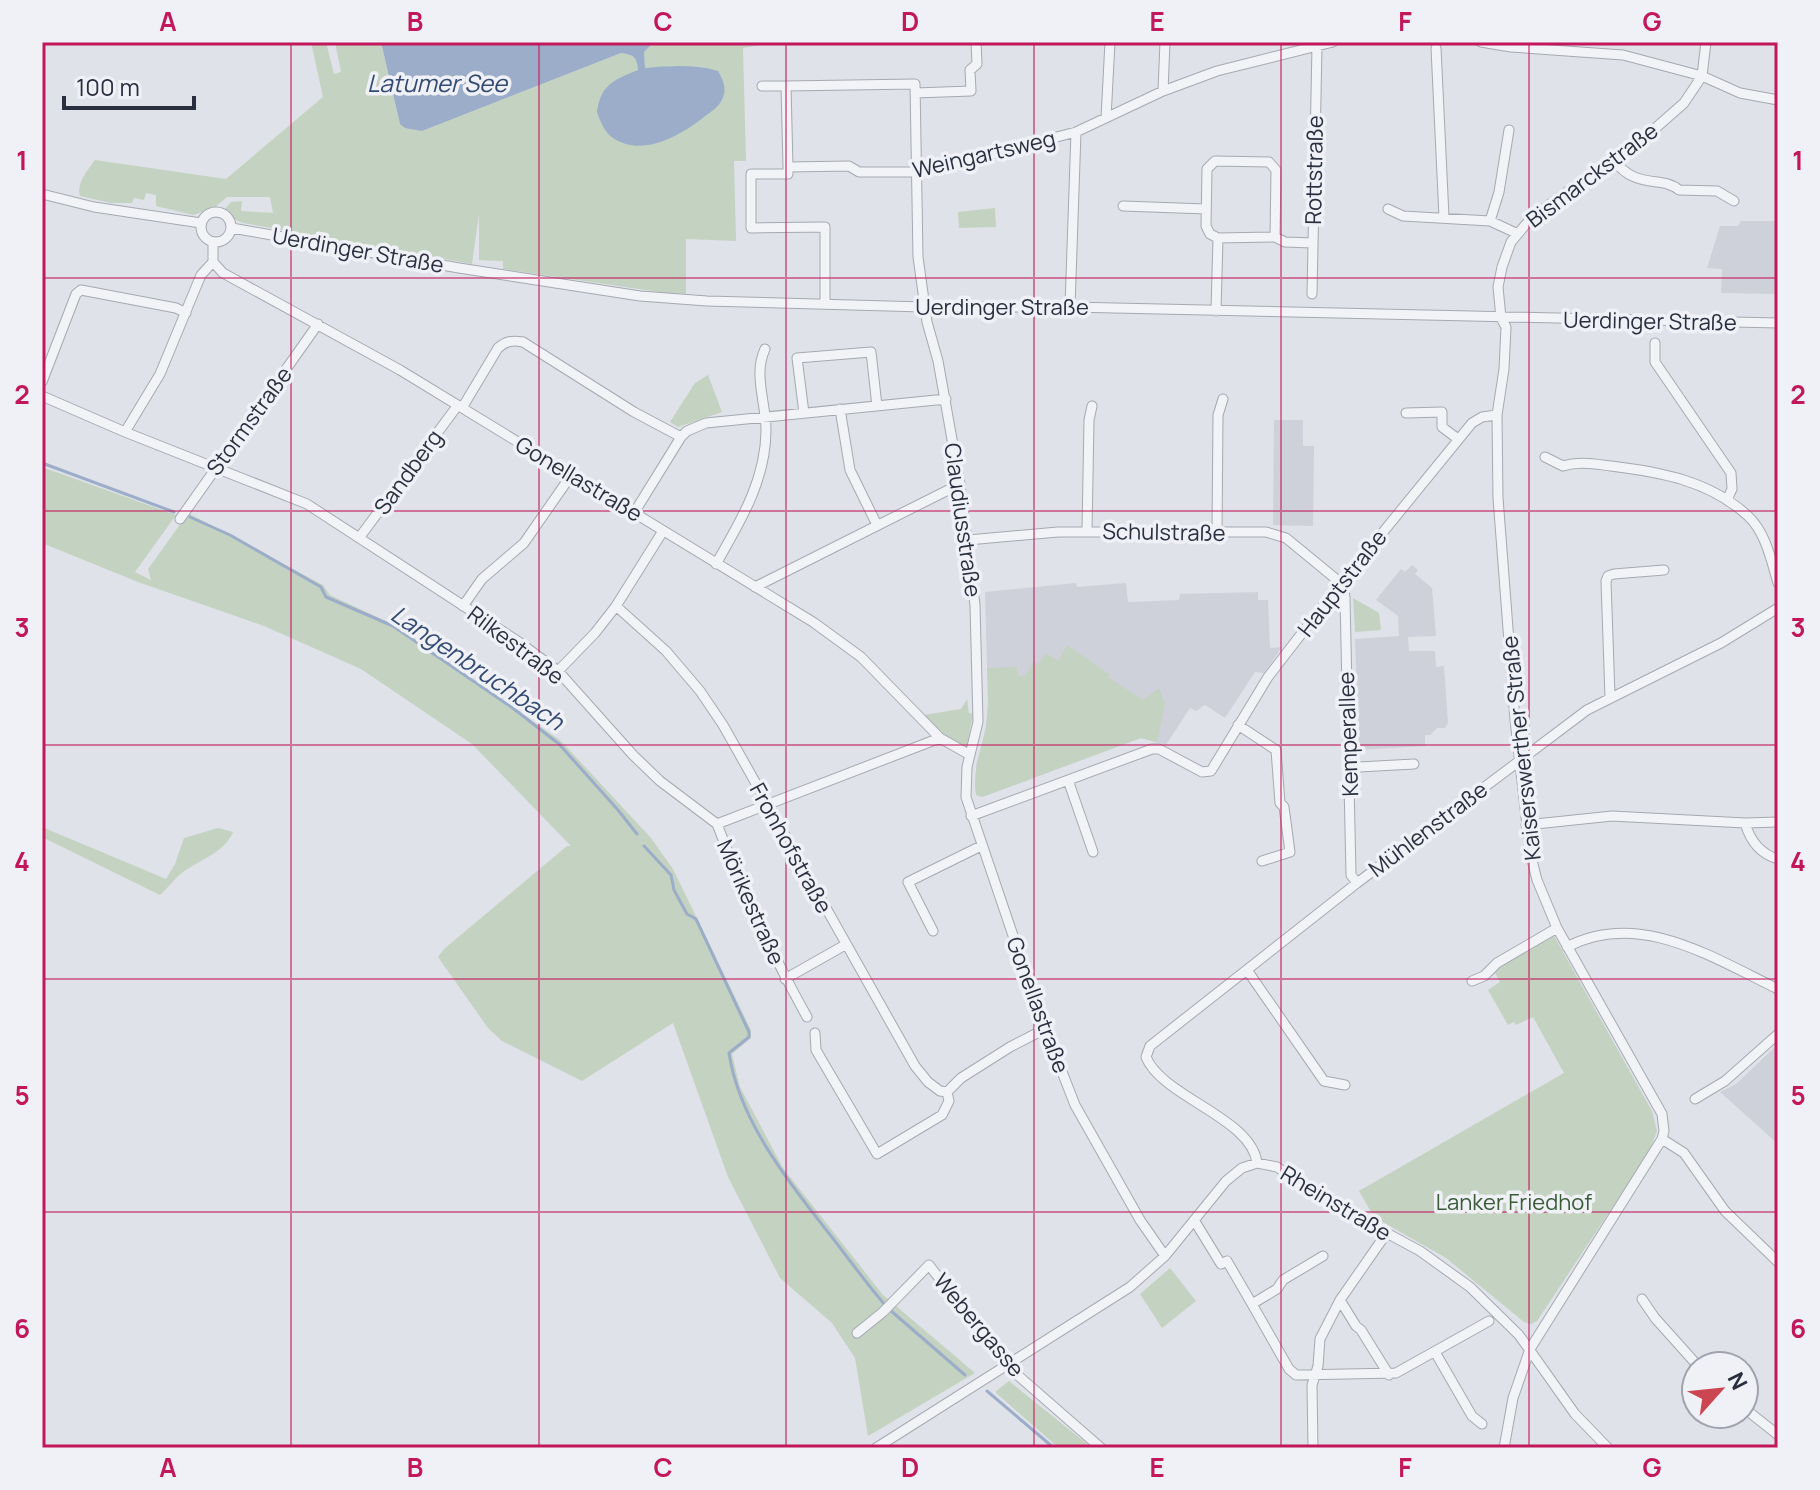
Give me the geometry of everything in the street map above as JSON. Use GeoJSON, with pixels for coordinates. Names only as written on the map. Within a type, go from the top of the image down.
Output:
{"type":"FeatureCollection","features":[{"type":"Feature","properties":{"kind":"street"},"geometry":{"type":"LineString","coordinates":[[762,86],[915,84],[915,93],[971,91],[970,70],[977,64],[976,42]]}},
{"type":"Feature","properties":{"kind":"street"},"geometry":{"type":"LineString","coordinates":[[1106,118],[1110,42]]}},
{"type":"Feature","properties":{"kind":"street"},"geometry":{"type":"LineString","coordinates":[[1163,91],[1165,42]]}},
{"type":"Feature","properties":{"kind":"street"},"geometry":{"type":"LineString","coordinates":[[1481,42],[1623,55],[1702,76],[1740,93],[1778,100]]}},
{"type":"Feature","properties":{"kind":"street","name":"Bismarckstraße"},"geometry":{"type":"LineString","coordinates":[[1501,318],[1500,277],[1516,233],[1551,201],[1668,119],[1684,103],[1702,76],[1706,42]]}},
{"type":"Feature","properties":{"kind":"street","name":"Weingartsweg"},"geometry":{"type":"LineString","coordinates":[[825,304],[825,227],[751,228],[751,174],[788,174],[788,167],[849,166],[859,172],[917,172],[1076,132],[1163,91],[1236,66],[1324,43]]}},
{"type":"Feature","properties":{"kind":"street","name":"Rottstraße"},"geometry":{"type":"LineString","coordinates":[[1312,294],[1312,243],[1324,43]]}},
{"type":"Feature","properties":{"kind":"street"},"geometry":{"type":"LineString","coordinates":[[1436,48],[1444,217]]}},
{"type":"Feature","properties":{"kind":"street"},"geometry":{"type":"LineString","coordinates":[[786,86],[788,167]]}},
{"type":"Feature","properties":{"kind":"street","name":"Claudiusstraße"},"geometry":{"type":"LineString","coordinates":[[915,93],[918,257],[924,307],[946,399],[968,540],[975,605],[979,703],[975,735]]}},
{"type":"Feature","properties":{"kind":"street"},"geometry":{"type":"LineString","coordinates":[[1490,221],[1499,192],[1509,130]]}},
{"type":"Feature","properties":{"kind":"street"},"geometry":{"type":"LineString","coordinates":[[1070,307],[1076,132]]}},
{"type":"Feature","properties":{"kind":"street"},"geometry":{"type":"LineString","coordinates":[[1613,159],[1619,168],[1641,181],[1674,186],[1679,190],[1717,191],[1734,201]]}},
{"type":"Feature","properties":{"kind":"street"},"geometry":{"type":"LineString","coordinates":[[1275,237],[1276,170],[1269,162],[1215,161],[1207,169],[1206,226],[1210,234],[1218,238],[1275,237],[1285,242],[1312,243]]}},
{"type":"Feature","properties":{"kind":"street","name":"Uerdinger Straße"},"geometry":{"type":"LineString","coordinates":[[42,194],[94,207],[201,223],[208,214],[219,211],[229,217],[232,228],[640,296],[924,307],[1070,307],[1778,323]]}},
{"type":"Feature","properties":{"kind":"street"},"geometry":{"type":"LineString","coordinates":[[1123,206],[1206,209]]}},
{"type":"Feature","properties":{"kind":"street"},"geometry":{"type":"LineString","coordinates":[[1388,209],[1403,216],[1490,221],[1516,233]]}},
{"type":"Feature","properties":{"kind":"street"},"geometry":{"type":"LineString","coordinates":[[201,223],[203,235],[213,242],[223,241],[232,228]]}},
{"type":"Feature","properties":{"kind":"street"},"geometry":{"type":"LineString","coordinates":[[1216,311],[1218,238]]}},
{"type":"Feature","properties":{"kind":"street"},"geometry":{"type":"LineString","coordinates":[[125,432],[160,374],[201,275],[213,262],[213,242]]}},
{"type":"Feature","properties":{"kind":"street","name":"Gonellastraße"},"geometry":{"type":"LineString","coordinates":[[213,262],[223,273],[460,406],[813,622],[861,657],[940,738]]}},
{"type":"Feature","properties":{"kind":"street"},"geometry":{"type":"LineString","coordinates":[[42,382],[76,294],[81,290],[176,308],[186,313]]}},
{"type":"Feature","properties":{"kind":"street","name":"Kaiserswerther Straße"},"geometry":{"type":"LineString","coordinates":[[1501,318],[1506,327],[1497,415],[1498,498],[1526,825],[1537,880],[1557,928],[1662,1114],[1662,1139]]}},
{"type":"Feature","properties":{"kind":"street","name":"Stormstraße"},"geometry":{"type":"LineString","coordinates":[[180,519],[318,324]]}},
{"type":"Feature","properties":{"kind":"street","name":"Sandberg"},"geometry":{"type":"LineString","coordinates":[[359,538],[504,343],[515,340],[523,342],[634,412],[681,437]]}},
{"type":"Feature","properties":{"kind":"street"},"geometry":{"type":"LineString","coordinates":[[1655,343],[1655,362],[1731,473],[1732,489],[1727,500]]}},
{"type":"Feature","properties":{"kind":"street"},"geometry":{"type":"LineString","coordinates":[[716,564],[752,498],[765,451],[766,418],[758,364],[765,349]]}},
{"type":"Feature","properties":{"kind":"street"},"geometry":{"type":"LineString","coordinates":[[804,413],[797,358],[871,352],[877,406]]}},
{"type":"Feature","properties":{"kind":"street","name":"Rilkestraße"},"geometry":{"type":"LineString","coordinates":[[42,396],[307,504],[519,642],[558,671],[660,781],[717,824]]}},
{"type":"Feature","properties":{"kind":"street"},"geometry":{"type":"LineString","coordinates":[[634,513],[681,437],[706,423],[946,399]]}},
{"type":"Feature","properties":{"kind":"street"},"geometry":{"type":"LineString","coordinates":[[1217,533],[1218,415],[1223,399]]}},
{"type":"Feature","properties":{"kind":"street"},"geometry":{"type":"LineString","coordinates":[[1087,531],[1089,420],[1092,406]]}},
{"type":"Feature","properties":{"kind":"street"},"geometry":{"type":"LineString","coordinates":[[840,409],[850,470],[877,525]]}},
{"type":"Feature","properties":{"kind":"street"},"geometry":{"type":"LineString","coordinates":[[1406,413],[1442,412],[1442,427],[1458,439]]}},
{"type":"Feature","properties":{"kind":"street","name":"Hauptstraße"},"geometry":{"type":"LineString","coordinates":[[1068,780],[1152,749],[1159,749],[1207,773],[1213,769],[1268,677],[1458,439],[1477,420],[1497,415]]}},
{"type":"Feature","properties":{"kind":"street"},"geometry":{"type":"LineString","coordinates":[[1545,457],[1563,466],[1576,462],[1670,475],[1712,490],[1749,517],[1760,533],[1778,583]]}},
{"type":"Feature","properties":{"kind":"street"},"geometry":{"type":"LineString","coordinates":[[463,606],[482,579],[524,543],[572,474]]}},
{"type":"Feature","properties":{"kind":"street"},"geometry":{"type":"LineString","coordinates":[[755,587],[960,484]]}},
{"type":"Feature","properties":{"kind":"street"},"geometry":{"type":"LineString","coordinates":[[558,671],[616,606],[663,531]]}},
{"type":"Feature","properties":{"kind":"street","name":"Schulstraße"},"geometry":{"type":"LineString","coordinates":[[968,540],[1087,531],[1277,534],[1342,584]]}},
{"type":"Feature","properties":{"kind":"street"},"geometry":{"type":"LineString","coordinates":[[1610,697],[1608,576],[1664,570]]}},
{"type":"Feature","properties":{"kind":"street","name":"Kemperallee"},"geometry":{"type":"LineString","coordinates":[[1342,584],[1345,597],[1351,875],[1357,883]]}},
{"type":"Feature","properties":{"kind":"street","name":"Fronhofstraße"},"geometry":{"type":"LineString","coordinates":[[616,606],[666,651],[700,691],[723,725],[915,1066],[940,1091],[950,1090]]}},
{"type":"Feature","properties":{"kind":"street","name":"Mühlenstraße"},"geometry":{"type":"LineString","coordinates":[[1147,1060],[1150,1046],[1357,883],[1575,719],[1610,697],[1721,643],[1778,608]]}},
{"type":"Feature","properties":{"kind":"street"},"geometry":{"type":"LineString","coordinates":[[1238,725],[1276,750],[1280,803],[1284,807],[1290,852],[1262,861]]}},
{"type":"Feature","properties":{"kind":"street","name":"Gonellastraße"},"geometry":{"type":"LineString","coordinates":[[975,735],[965,780],[971,816],[1045,1029],[1079,1115],[1155,1245],[1165,1256]]}},
{"type":"Feature","properties":{"kind":"street"},"geometry":{"type":"LineString","coordinates":[[717,824],[940,738],[970,755]]}},
{"type":"Feature","properties":{"kind":"street"},"geometry":{"type":"LineString","coordinates":[[1359,767],[1414,764]]}},
{"type":"Feature","properties":{"kind":"street"},"geometry":{"type":"LineString","coordinates":[[971,816],[1068,780],[1093,852]]}},
{"type":"Feature","properties":{"kind":"street"},"geometry":{"type":"LineString","coordinates":[[1526,825],[1612,816],[1778,822]]}},
{"type":"Feature","properties":{"kind":"street"},"geometry":{"type":"LineString","coordinates":[[1745,823],[1758,847],[1768,856],[1778,859]]}},
{"type":"Feature","properties":{"kind":"street","name":"Mörikestraße"},"geometry":{"type":"LineString","coordinates":[[717,824],[744,894],[807,1017]]}},
{"type":"Feature","properties":{"kind":"street"},"geometry":{"type":"LineString","coordinates":[[933,931],[908,882],[981,846]]}},
{"type":"Feature","properties":{"kind":"street"},"geometry":{"type":"LineString","coordinates":[[1472,981],[1557,928]]}},
{"type":"Feature","properties":{"kind":"street"},"geometry":{"type":"LineString","coordinates":[[1567,947],[1616,932],[1667,938],[1778,989]]}},
{"type":"Feature","properties":{"kind":"street","name":"Mörikestraße"},"geometry":{"type":"LineString","coordinates":[[785,979],[845,945]]}},
{"type":"Feature","properties":{"kind":"street"},"geometry":{"type":"LineString","coordinates":[[1247,970],[1324,1081],[1345,1085]]}},
{"type":"Feature","properties":{"kind":"street"},"geometry":{"type":"LineString","coordinates":[[815,1033],[816,1050],[877,1154],[942,1115],[949,1101],[950,1090],[961,1078],[1045,1029]]}},
{"type":"Feature","properties":{"kind":"street"},"geometry":{"type":"LineString","coordinates":[[1695,1099],[1725,1081],[1778,1034]]}},
{"type":"Feature","properties":{"kind":"street","name":"Rheinstraße"},"geometry":{"type":"LineString","coordinates":[[1147,1060],[1158,1074],[1218,1116],[1251,1145],[1257,1163],[1289,1173],[1331,1203],[1420,1251],[1464,1282],[1500,1315],[1530,1349],[1575,1414],[1608,1448]]}},
{"type":"Feature","properties":{"kind":"street"},"geometry":{"type":"LineString","coordinates":[[1504,1448],[1513,1398],[1530,1349],[1662,1139],[1684,1153],[1725,1211],[1776,1256]]}},
{"type":"Feature","properties":{"kind":"street"},"geometry":{"type":"LineString","coordinates":[[876,1448],[1130,1287],[1165,1256],[1226,1181],[1242,1168],[1257,1163]]}},
{"type":"Feature","properties":{"kind":"street"},"geometry":{"type":"LineString","coordinates":[[1194,1220],[1221,1264],[1227,1261],[1291,1372],[1296,1375],[1389,1375],[1408,1368],[1489,1321]]}},
{"type":"Feature","properties":{"kind":"street"},"geometry":{"type":"LineString","coordinates":[[1313,1448],[1312,1385],[1318,1366],[1320,1339],[1340,1300],[1386,1234]]}},
{"type":"Feature","properties":{"kind":"street"},"geometry":{"type":"LineString","coordinates":[[1252,1304],[1277,1289],[1283,1280],[1323,1256]]}},
{"type":"Feature","properties":{"kind":"street","name":"Webergasse"},"geometry":{"type":"LineString","coordinates":[[857,1333],[883,1312],[929,1265],[1006,1365],[1101,1448]]}},
{"type":"Feature","properties":{"kind":"street"},"geometry":{"type":"LineString","coordinates":[[1642,1299],[1684,1350]]}},
{"type":"Feature","properties":{"kind":"street"},"geometry":{"type":"LineString","coordinates":[[1340,1300],[1389,1375]]}},
{"type":"Feature","properties":{"kind":"street"},"geometry":{"type":"LineString","coordinates":[[1435,1352],[1472,1416],[1482,1424]]}},
{"type":"Feature","properties":{"kind":"street"},"geometry":{"type":"LineString","coordinates":[[1760,1421],[1778,1435]]}},
{"type":"Feature","properties":{"kind":"shaded area"},"geometry":{"type":"Polygon","coordinates":[[[1741,221],[1778,221],[1778,294],[1721,293],[1722,269],[1707,268],[1720,226],[1738,226],[1741,221]]]}},
{"type":"Feature","properties":{"kind":"shaded area"},"geometry":{"type":"Polygon","coordinates":[[[1274,420],[1303,420],[1303,446],[1314,446],[1313,526],[1273,525],[1274,420]]]}},
{"type":"Feature","properties":{"kind":"shaded area"},"geometry":{"type":"Polygon","coordinates":[[[1412,565],[1418,570],[1415,574],[1432,588],[1436,636],[1408,637],[1409,651],[1435,651],[1436,667],[1444,666],[1448,723],[1445,728],[1437,728],[1430,735],[1425,735],[1425,746],[1359,750],[1355,639],[1399,636],[1398,616],[1376,600],[1401,569],[1405,572],[1412,565]]]}},
{"type":"Feature","properties":{"kind":"shaded area"},"geometry":{"type":"Polygon","coordinates":[[[1076,583],[1077,587],[1126,583],[1128,602],[1179,600],[1180,594],[1258,592],[1258,600],[1268,600],[1270,648],[1282,647],[1264,673],[1255,672],[1225,718],[1205,705],[1196,711],[1190,708],[1166,745],[1141,738],[982,797],[976,795],[976,765],[986,728],[988,704],[985,592],[1076,583]]]}},
{"type":"Feature","properties":{"kind":"shaded area"},"geometry":{"type":"Polygon","coordinates":[[[1778,1044],[1778,1144],[1720,1092],[1736,1084],[1778,1044]]]}},
{"type":"Feature","properties":{"kind":"green space"},"geometry":{"type":"Polygon","coordinates":[[[311,42],[326,42],[334,74],[341,72],[335,42],[381,42],[400,124],[422,131],[621,53],[634,57],[638,70],[606,87],[705,67],[645,68],[644,52],[654,42],[776,42],[743,48],[746,161],[734,161],[736,241],[686,239],[686,294],[666,293],[503,269],[503,261],[479,260],[479,214],[472,264],[243,223],[232,218],[225,209],[231,202],[242,201],[241,211],[273,213],[270,197],[227,197],[214,208],[193,215],[156,206],[156,195],[146,193],[144,200],[134,198],[132,203],[111,203],[80,196],[81,182],[95,160],[226,179],[323,97],[311,42]]]}},
{"type":"Feature","properties":{"kind":"green space"},"geometry":{"type":"Polygon","coordinates":[[[995,208],[996,227],[959,228],[958,212],[995,208]]]}},
{"type":"Feature","properties":{"kind":"green space"},"geometry":{"type":"Polygon","coordinates":[[[708,375],[722,412],[678,427],[670,422],[695,383],[708,375]]]}},
{"type":"Feature","properties":{"kind":"green space"},"geometry":{"type":"Polygon","coordinates":[[[42,467],[176,515],[135,572],[151,580],[148,569],[190,514],[323,585],[330,595],[394,625],[561,741],[651,838],[673,869],[751,1030],[751,1038],[732,1054],[740,1087],[783,1168],[883,1295],[975,1373],[868,1436],[855,1358],[832,1323],[780,1278],[728,1177],[673,1023],[582,1081],[502,1041],[488,1028],[438,957],[567,846],[571,846],[472,744],[361,669],[264,626],[138,582],[42,543],[42,467]]]}},
{"type":"Feature","properties":{"kind":"green space"},"geometry":{"type":"Polygon","coordinates":[[[1353,598],[1379,613],[1381,630],[1355,632],[1353,598]]]}},
{"type":"Feature","properties":{"kind":"green space"},"geometry":{"type":"Polygon","coordinates":[[[1067,645],[1143,700],[1159,688],[1165,704],[1157,742],[1141,738],[982,797],[976,795],[976,769],[987,719],[987,668],[1017,667],[1017,676],[1026,675],[1033,663],[1038,664],[1046,653],[1058,661],[1067,645]]]}},
{"type":"Feature","properties":{"kind":"green space"},"geometry":{"type":"Polygon","coordinates":[[[967,699],[969,713],[973,714],[967,745],[955,744],[924,715],[961,709],[967,699]]]}},
{"type":"Feature","properties":{"kind":"green space"},"geometry":{"type":"Polygon","coordinates":[[[42,827],[166,879],[184,838],[218,828],[233,832],[224,845],[183,872],[160,895],[42,837],[42,827]]]}},
{"type":"Feature","properties":{"kind":"green space","name":"Lanker Friedhof"},"geometry":{"type":"Polygon","coordinates":[[[1553,934],[1652,1111],[1657,1131],[1649,1152],[1537,1321],[1531,1324],[1524,1322],[1446,1258],[1374,1217],[1359,1191],[1564,1073],[1533,1017],[1516,1025],[1514,1022],[1508,1025],[1488,990],[1500,982],[1493,969],[1553,934]]]}},
{"type":"Feature","properties":{"kind":"green space"},"geometry":{"type":"Polygon","coordinates":[[[1170,1268],[1196,1301],[1162,1328],[1140,1294],[1170,1268]]]}},
{"type":"Feature","properties":{"kind":"green space"},"geometry":{"type":"Polygon","coordinates":[[[1009,1381],[1092,1448],[1059,1448],[995,1392],[1009,1381]]]}},
{"type":"Feature","properties":{"kind":"water","name":"Latumer See"},"geometry":{"type":"Polygon","coordinates":[[[381,42],[654,42],[644,52],[645,68],[691,66],[718,71],[723,82],[723,98],[695,124],[673,137],[649,145],[625,144],[608,133],[597,112],[605,89],[638,70],[634,57],[621,53],[422,131],[400,124],[381,42]]]}},
{"type":"Feature","properties":{"kind":"waterway","name":"Langenbruchbach"},"geometry":{"type":"LineString","coordinates":[[42,463],[174,512]]}},
{"type":"Feature","properties":{"kind":"waterway","name":"Langenbruchbach"},"geometry":{"type":"LineString","coordinates":[[190,517],[230,535],[321,587],[326,597],[393,626],[514,709],[559,744],[637,834]]}},
{"type":"Feature","properties":{"kind":"waterway","name":"Langenbruchbach"},"geometry":{"type":"LineString","coordinates":[[644,846],[671,875],[674,890],[687,914],[696,919],[749,1032],[749,1037],[729,1053],[743,1103],[755,1127],[799,1195],[885,1305]]}},
{"type":"Feature","properties":{"kind":"waterway","name":"Langenbruchbach"},"geometry":{"type":"LineString","coordinates":[[890,1310],[965,1375]]}},
{"type":"Feature","properties":{"kind":"waterway","name":"Langenbruchbach"},"geometry":{"type":"LineString","coordinates":[[987,1391],[1054,1448]]}}]}
